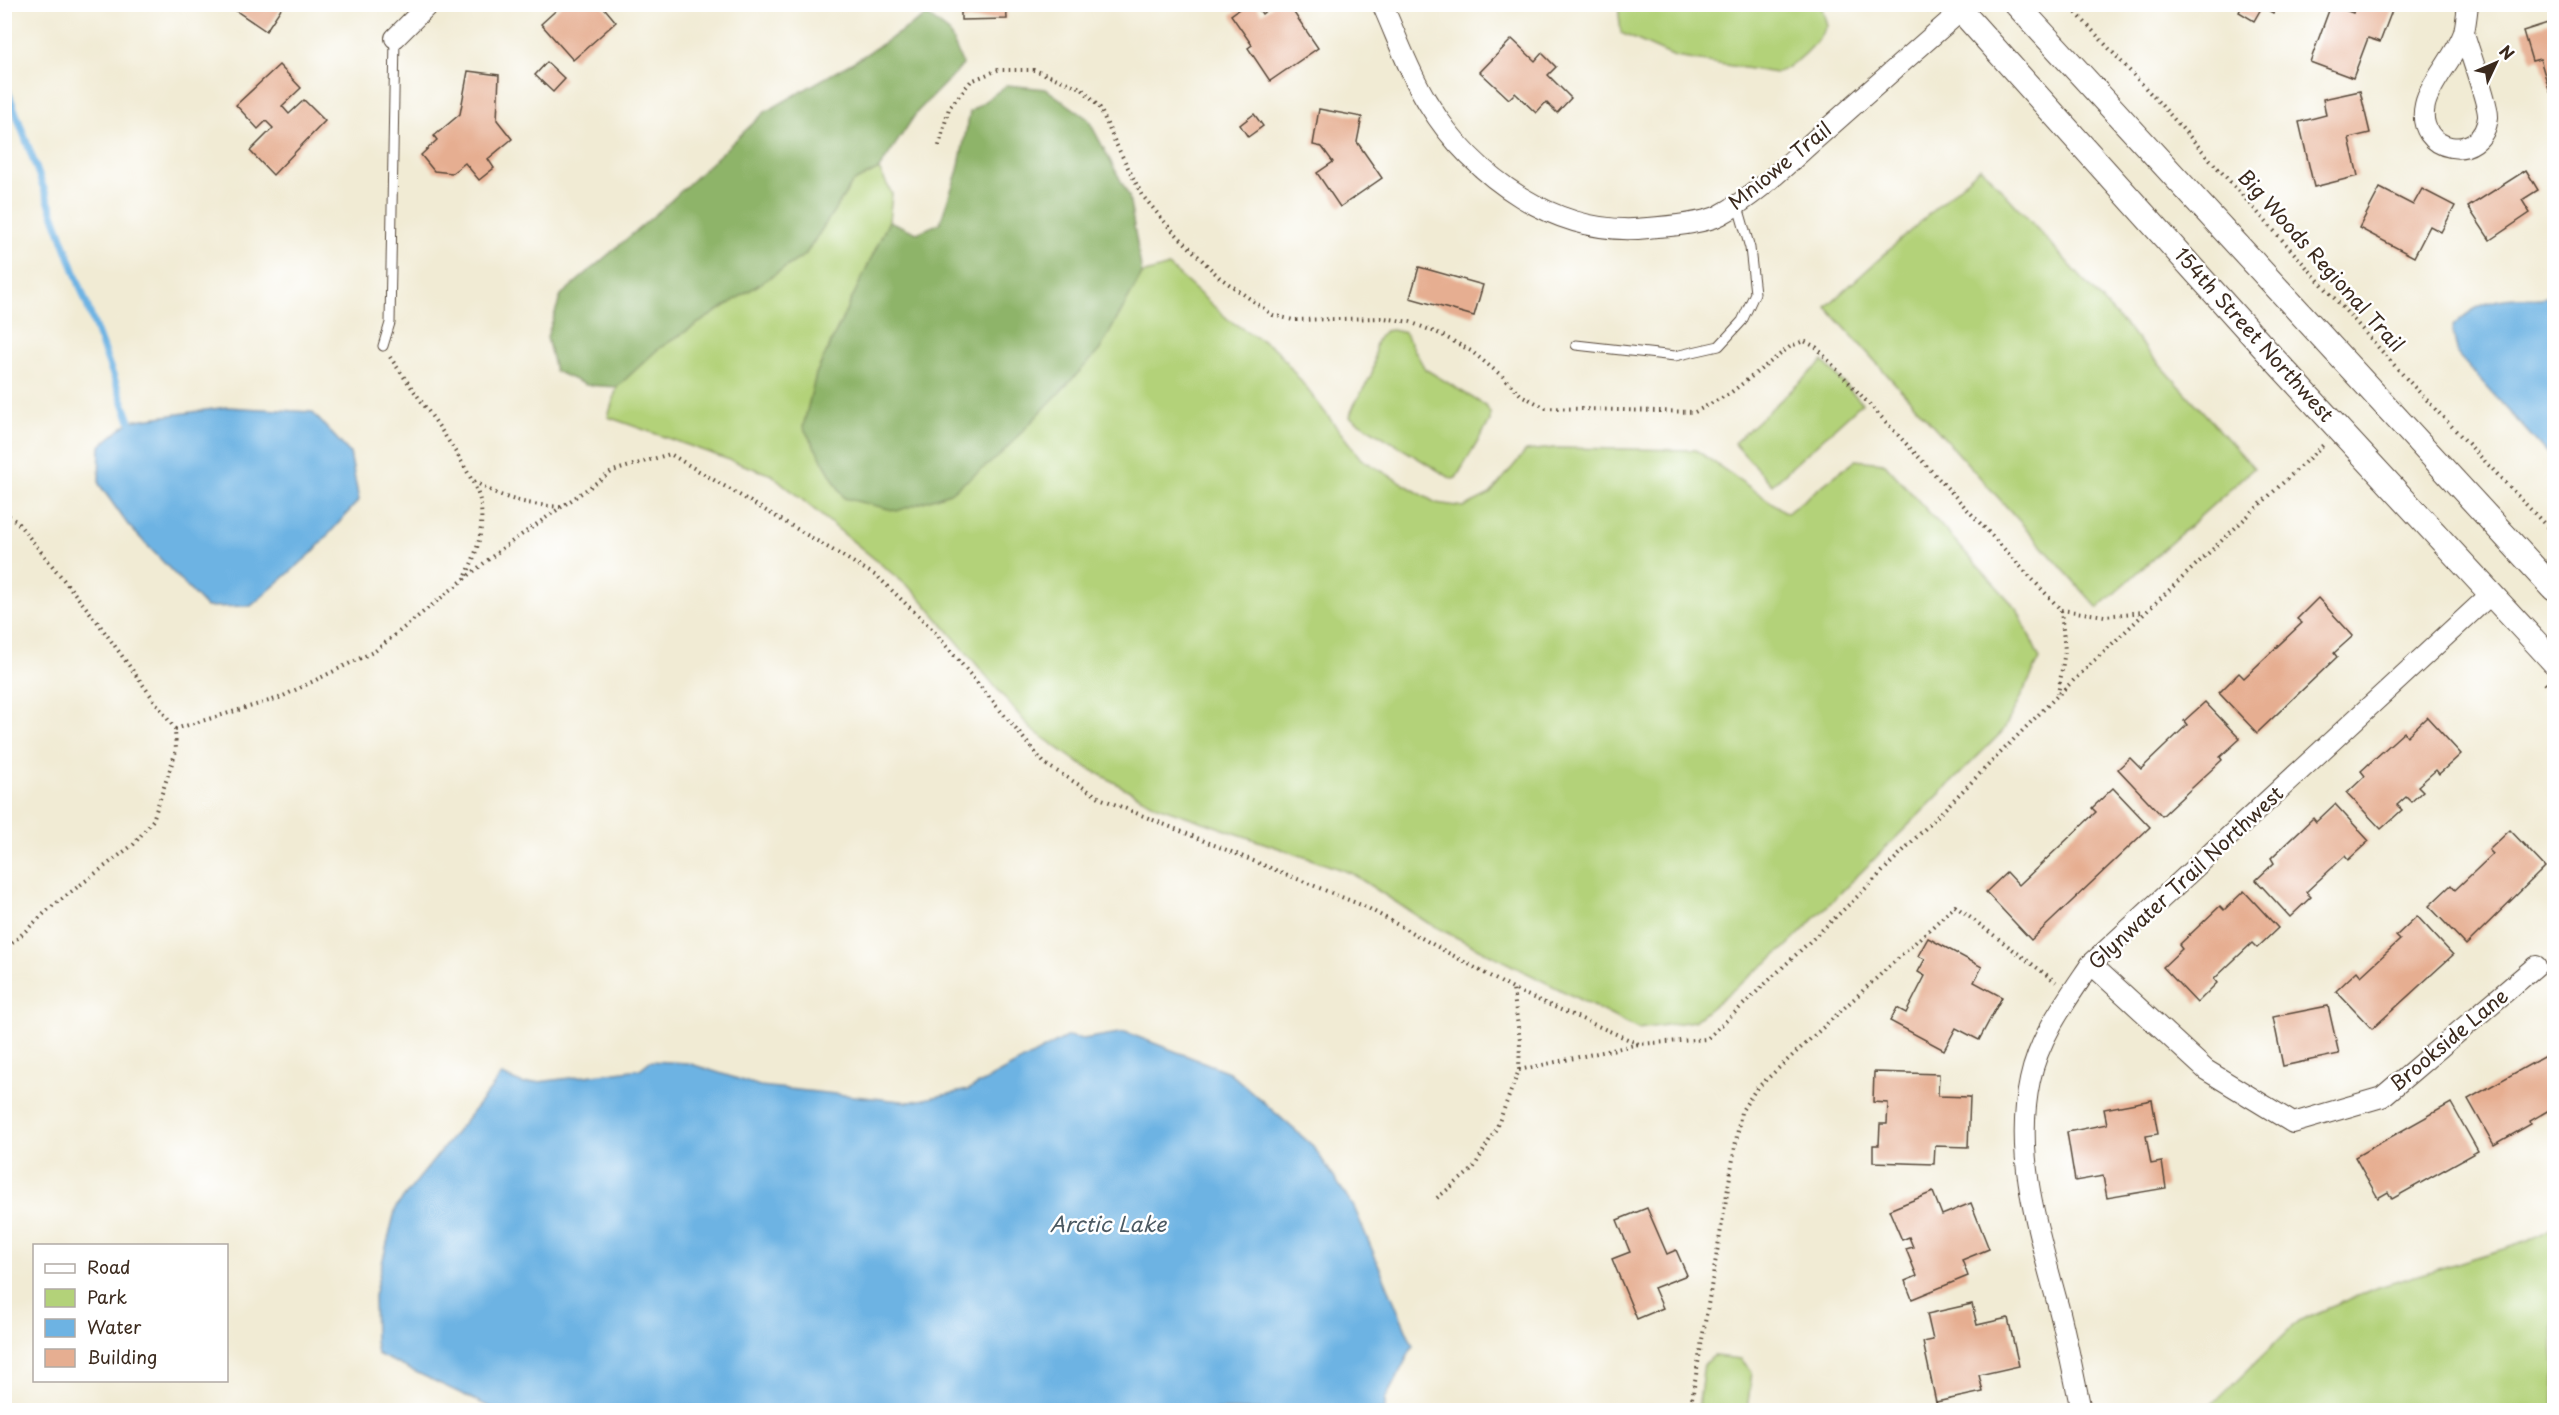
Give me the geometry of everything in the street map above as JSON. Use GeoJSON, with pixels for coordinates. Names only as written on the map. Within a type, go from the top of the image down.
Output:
{"type":"FeatureCollection","features":[{"type":"Feature","properties":{"kind":"street"},"geometry":{"type":"LineString","coordinates":[[395,38],[429,4]]}},
{"type":"Feature","properties":{"kind":"street","name":"Mniowe Trail"},"geometry":{"type":"LineString","coordinates":[[1382,4],[1427,103],[1454,141],[1488,174],[1521,199],[1575,221],[1625,231],[1718,216],[1759,189],[1962,7]]}},
{"type":"Feature","properties":{"kind":"street"},"geometry":{"type":"LineString","coordinates":[[2016,4],[2554,589]]}},
{"type":"Feature","properties":{"kind":"street"},"geometry":{"type":"LineString","coordinates":[[2464,33],[2488,115],[2484,133],[2473,143],[2457,148],[2442,146],[2430,135],[2424,120],[2425,104],[2464,33],[2468,4]]}},
{"type":"Feature","properties":{"kind":"street","name":"154th Street Northwest"},"geometry":{"type":"LineString","coordinates":[[1962,7],[2265,349],[2554,662]]}},
{"type":"Feature","properties":{"kind":"street","name":"Glynwater Trail Northwest"},"geometry":{"type":"LineString","coordinates":[[2081,1410],[2063,1327],[2033,1210],[2024,1158],[2025,1120],[2030,1080],[2054,1019],[2091,964],[2491,594]]}},
{"type":"Feature","properties":{"kind":"street","name":"Brookside Lane"},"geometry":{"type":"LineString","coordinates":[[2091,964],[2206,1070],[2293,1123],[2382,1097],[2536,966]]}},
{"type":"Feature","properties":{"kind":"lane"},"geometry":{"type":"LineString","coordinates":[[383,346],[390,323],[395,38]]}},
{"type":"Feature","properties":{"kind":"lane"},"geometry":{"type":"LineString","coordinates":[[1576,345],[1675,356],[1719,346],[1742,321],[1755,293],[1750,248],[1737,203]]}},
{"type":"Feature","properties":{"kind":"path","name":"Big Woods Regional Trail"},"geometry":{"type":"LineString","coordinates":[[2068,4],[2404,376],[2554,534]]}},
{"type":"Feature","properties":{"kind":"path"},"geometry":{"type":"LineString","coordinates":[[939,146],[949,108],[971,81],[998,70],[1034,69],[1081,88],[1100,108],[1142,195],[1168,226],[1219,277],[1273,315],[1293,320],[1384,318],[1410,322],[1440,334],[1471,351],[1521,394],[1546,408],[1695,412],[1729,394],[1791,346],[1804,341],[1816,347],[2061,610],[2065,651],[2058,695]]}},
{"type":"Feature","properties":{"kind":"path"},"geometry":{"type":"LineString","coordinates":[[383,346],[474,480],[481,504],[479,546],[465,578]]}},
{"type":"Feature","properties":{"kind":"path"},"geometry":{"type":"LineString","coordinates":[[1519,1070],[1639,1044],[1707,1039],[1858,895],[2058,695],[2325,443]]}},
{"type":"Feature","properties":{"kind":"path"},"geometry":{"type":"LineString","coordinates":[[175,729],[279,698],[375,651],[504,547],[613,471],[670,454],[878,577],[933,630],[1045,764],[1102,799],[1366,907],[1513,989],[1639,1044]]}},
{"type":"Feature","properties":{"kind":"path"},"geometry":{"type":"LineString","coordinates":[[474,480],[494,494],[522,504],[561,507]]}},
{"type":"Feature","properties":{"kind":"path"},"geometry":{"type":"LineString","coordinates":[[4,512],[17,522],[96,620],[175,729],[176,751],[153,820],[134,844],[50,908],[4,951]]}},
{"type":"Feature","properties":{"kind":"path"},"geometry":{"type":"LineString","coordinates":[[2061,610],[2105,616],[2145,612]]}},
{"type":"Feature","properties":{"kind":"path"},"geometry":{"type":"LineString","coordinates":[[1690,1410],[1741,1112],[1756,1089],[1955,906],[2071,993]]}},
{"type":"Feature","properties":{"kind":"path"},"geometry":{"type":"LineString","coordinates":[[1437,1198],[1473,1169],[1497,1126],[1519,1070],[1520,1041],[1513,989]]}},
{"type":"Feature","properties":{"kind":"green space"},"geometry":{"type":"Polygon","coordinates":[[[1618,5],[1821,5],[1827,25],[1806,54],[1776,73],[1675,57],[1621,33],[1618,5]]]}},
{"type":"Feature","properties":{"kind":"green space"},"geometry":{"type":"Polygon","coordinates":[[[927,15],[949,32],[963,65],[917,112],[879,169],[852,183],[805,255],[658,349],[617,387],[586,385],[555,371],[547,337],[561,295],[664,207],[765,112],[860,58],[927,15]]]}},
{"type":"Feature","properties":{"kind":"green space"},"geometry":{"type":"Polygon","coordinates":[[[1007,85],[1046,89],[1088,119],[1129,196],[1142,274],[1099,351],[998,457],[950,493],[897,511],[844,498],[803,427],[816,374],[889,221],[917,233],[940,223],[958,170],[970,112],[1007,85]]]}},
{"type":"Feature","properties":{"kind":"green space"},"geometry":{"type":"Polygon","coordinates":[[[1981,167],[2254,468],[2098,608],[1826,307],[1981,167]]]}},
{"type":"Feature","properties":{"kind":"green space"},"geometry":{"type":"Polygon","coordinates":[[[879,169],[892,194],[889,221],[816,374],[1099,351],[1142,274],[1169,266],[1230,321],[1277,350],[1361,459],[1436,503],[1464,507],[1490,494],[1526,451],[1554,448],[1696,450],[1787,513],[1855,460],[1884,463],[2017,609],[2040,659],[2003,731],[1784,949],[1694,1021],[1638,1029],[1428,923],[1351,873],[1157,806],[1079,763],[1031,729],[916,593],[772,475],[608,417],[617,387],[658,349],[805,255],[852,183],[879,169]]]}},
{"type":"Feature","properties":{"kind":"green space"},"geometry":{"type":"Polygon","coordinates":[[[1385,331],[1405,333],[1425,369],[1486,406],[1490,413],[1490,421],[1456,478],[1452,479],[1350,417],[1373,370],[1377,340],[1385,331]]]}},
{"type":"Feature","properties":{"kind":"green space"},"geometry":{"type":"Polygon","coordinates":[[[1823,361],[1862,403],[1772,485],[1734,443],[1823,361]]]}},
{"type":"Feature","properties":{"kind":"green space"},"geometry":{"type":"Polygon","coordinates":[[[2554,1227],[2554,1410],[2207,1410],[2298,1321],[2379,1287],[2526,1242],[2554,1227]]]}},
{"type":"Feature","properties":{"kind":"green space"},"geometry":{"type":"Polygon","coordinates":[[[1714,1356],[1741,1359],[1752,1372],[1747,1410],[1698,1410],[1704,1364],[1714,1356]]]}},
{"type":"Feature","properties":{"kind":"water"},"geometry":{"type":"Polygon","coordinates":[[[2554,295],[2554,461],[2458,355],[2452,327],[2473,310],[2497,300],[2554,295]]]}},
{"type":"Feature","properties":{"kind":"water"},"geometry":{"type":"Polygon","coordinates":[[[227,407],[312,412],[350,453],[359,500],[312,553],[251,606],[206,607],[128,525],[99,484],[100,446],[130,421],[227,407]]]}},
{"type":"Feature","properties":{"kind":"water","name":"Arctic Lake"},"geometry":{"type":"Polygon","coordinates":[[[1125,1032],[1229,1072],[1313,1146],[1354,1207],[1413,1346],[1385,1400],[1385,1410],[496,1410],[377,1354],[374,1296],[396,1207],[502,1075],[523,1084],[640,1069],[650,1061],[688,1063],[760,1086],[910,1102],[968,1090],[1068,1036],[1083,1039],[1125,1032]]]}},
{"type":"Feature","properties":{"kind":"building"},"geometry":{"type":"Polygon","coordinates":[[[234,4],[284,4],[266,31],[232,8],[234,4]]]}},
{"type":"Feature","properties":{"kind":"building"},"geometry":{"type":"Polygon","coordinates":[[[563,4],[601,4],[616,22],[573,60],[541,24],[563,4]]]}},
{"type":"Feature","properties":{"kind":"building"},"geometry":{"type":"Polygon","coordinates":[[[961,4],[1006,4],[1007,19],[961,20],[961,4]]]}},
{"type":"Feature","properties":{"kind":"building"},"geometry":{"type":"Polygon","coordinates":[[[1246,4],[1255,4],[1262,14],[1275,4],[1288,4],[1318,48],[1270,81],[1248,48],[1252,45],[1231,15],[1246,4]]]}},
{"type":"Feature","properties":{"kind":"building"},"geometry":{"type":"Polygon","coordinates":[[[2243,4],[2278,4],[2273,13],[2262,7],[2254,21],[2239,12],[2243,4]]]}},
{"type":"Feature","properties":{"kind":"building"},"geometry":{"type":"Polygon","coordinates":[[[2356,4],[2383,4],[2393,8],[2380,42],[2368,38],[2353,78],[2310,62],[2331,5],[2353,13],[2356,4]]]}},
{"type":"Feature","properties":{"kind":"building"},"geometry":{"type":"Polygon","coordinates":[[[2551,22],[2554,32],[2554,91],[2550,92],[2540,59],[2532,61],[2523,31],[2551,22]]]}},
{"type":"Feature","properties":{"kind":"building"},"geometry":{"type":"Polygon","coordinates":[[[1512,39],[1535,61],[1542,53],[1556,67],[1548,75],[1571,98],[1557,113],[1546,102],[1536,113],[1515,93],[1509,99],[1480,72],[1512,39]]]}},
{"type":"Feature","properties":{"kind":"building"},"geometry":{"type":"Polygon","coordinates":[[[547,62],[565,79],[553,92],[535,75],[547,62]]]}},
{"type":"Feature","properties":{"kind":"building"},"geometry":{"type":"Polygon","coordinates":[[[279,65],[301,88],[282,106],[289,114],[304,100],[325,121],[273,175],[250,151],[273,128],[266,121],[258,129],[236,105],[279,65]]]}},
{"type":"Feature","properties":{"kind":"building"},"geometry":{"type":"Polygon","coordinates":[[[468,71],[499,75],[497,120],[512,139],[488,159],[494,168],[479,180],[465,163],[452,173],[434,171],[421,155],[437,140],[434,136],[460,114],[468,71]]]}},
{"type":"Feature","properties":{"kind":"building"},"geometry":{"type":"Polygon","coordinates":[[[2360,91],[2370,133],[2349,138],[2358,176],[2314,187],[2299,122],[2326,115],[2323,99],[2360,91]]]}},
{"type":"Feature","properties":{"kind":"building"},"geometry":{"type":"Polygon","coordinates":[[[1319,109],[1362,117],[1357,142],[1382,178],[1340,207],[1317,173],[1333,162],[1322,147],[1313,145],[1319,109]]]}},
{"type":"Feature","properties":{"kind":"building"},"geometry":{"type":"Polygon","coordinates":[[[1254,114],[1263,126],[1248,137],[1240,125],[1254,114]]]}},
{"type":"Feature","properties":{"kind":"building"},"geometry":{"type":"Polygon","coordinates":[[[2526,170],[2538,190],[2522,200],[2530,213],[2490,240],[2468,207],[2526,170]]]}},
{"type":"Feature","properties":{"kind":"building"},"geometry":{"type":"Polygon","coordinates":[[[2380,188],[2413,205],[2422,189],[2455,206],[2441,232],[2430,226],[2414,257],[2359,228],[2380,188]]]}},
{"type":"Feature","properties":{"kind":"building"},"geometry":{"type":"Polygon","coordinates":[[[1419,267],[1483,285],[1474,316],[1410,298],[1419,267]]]}},
{"type":"Feature","properties":{"kind":"building"},"geometry":{"type":"Polygon","coordinates":[[[2318,598],[2353,636],[2334,653],[2337,657],[2257,733],[2219,693],[2239,673],[2244,678],[2302,623],[2297,619],[2318,598]]]}},
{"type":"Feature","properties":{"kind":"building"},"geometry":{"type":"Polygon","coordinates":[[[2205,702],[2240,739],[2220,757],[2222,760],[2162,816],[2118,769],[2130,758],[2141,769],[2187,725],[2184,721],[2205,702]]]}},
{"type":"Feature","properties":{"kind":"building"},"geometry":{"type":"Polygon","coordinates":[[[2427,717],[2461,754],[2439,774],[2436,770],[2418,786],[2423,791],[2411,802],[2406,797],[2397,805],[2402,810],[2381,829],[2347,793],[2365,776],[2361,771],[2404,732],[2407,736],[2427,717]]]}},
{"type":"Feature","properties":{"kind":"building"},"geometry":{"type":"Polygon","coordinates":[[[2113,788],[2150,827],[2031,940],[1986,892],[2007,872],[2019,885],[2096,812],[2092,808],[2113,788]]]}},
{"type":"Feature","properties":{"kind":"building"},"geometry":{"type":"Polygon","coordinates":[[[2335,804],[2369,841],[2348,860],[2345,856],[2306,892],[2311,897],[2290,917],[2256,880],[2274,863],[2271,858],[2313,818],[2316,822],[2335,804]]]}},
{"type":"Feature","properties":{"kind":"building"},"geometry":{"type":"Polygon","coordinates":[[[2510,830],[2545,867],[2466,945],[2429,906],[2451,885],[2455,890],[2493,854],[2489,850],[2510,830]]]}},
{"type":"Feature","properties":{"kind":"building"},"geometry":{"type":"Polygon","coordinates":[[[2244,891],[2278,928],[2257,948],[2252,943],[2214,979],[2217,983],[2197,1003],[2163,967],[2182,949],[2179,945],[2220,906],[2224,910],[2244,891]]]}},
{"type":"Feature","properties":{"kind":"building"},"geometry":{"type":"Polygon","coordinates":[[[2417,916],[2453,955],[2372,1029],[2336,991],[2357,971],[2361,976],[2400,940],[2396,936],[2417,916]]]}},
{"type":"Feature","properties":{"kind":"building"},"geometry":{"type":"Polygon","coordinates":[[[1928,938],[1982,967],[1974,982],[2002,997],[1979,1040],[1956,1028],[1944,1050],[1890,1021],[1897,1008],[1906,1013],[1925,976],[1918,972],[1925,959],[1918,956],[1928,938]]]}},
{"type":"Feature","properties":{"kind":"building"},"geometry":{"type":"Polygon","coordinates":[[[2328,1006],[2339,1054],[2283,1066],[2273,1017],[2328,1006]]]}},
{"type":"Feature","properties":{"kind":"building"},"geometry":{"type":"Polygon","coordinates":[[[2554,1051],[2554,1116],[2549,1110],[2530,1121],[2531,1124],[2494,1145],[2468,1099],[2554,1051]]]}},
{"type":"Feature","properties":{"kind":"building"},"geometry":{"type":"Polygon","coordinates":[[[1874,1072],[1939,1074],[1938,1096],[1970,1097],[1968,1147],[1935,1146],[1934,1164],[1873,1162],[1873,1145],[1879,1145],[1880,1124],[1887,1124],[1888,1103],[1873,1102],[1874,1072]]]}},
{"type":"Feature","properties":{"kind":"building"},"geometry":{"type":"Polygon","coordinates":[[[2152,1100],[2158,1134],[2146,1136],[2151,1164],[2162,1162],[2166,1188],[2107,1198],[2103,1176],[2075,1181],[2067,1132],[2107,1124],[2104,1109],[2152,1100]]]}},
{"type":"Feature","properties":{"kind":"building"},"geometry":{"type":"Polygon","coordinates":[[[2451,1103],[2478,1151],[2392,1199],[2388,1192],[2378,1198],[2355,1157],[2451,1103]]]}},
{"type":"Feature","properties":{"kind":"building"},"geometry":{"type":"Polygon","coordinates":[[[1933,1192],[1942,1215],[1971,1203],[1989,1249],[1962,1260],[1968,1276],[1912,1299],[1905,1281],[1917,1276],[1906,1249],[1913,1247],[1909,1237],[1902,1240],[1889,1210],[1933,1192]]]}},
{"type":"Feature","properties":{"kind":"building"},"geometry":{"type":"Polygon","coordinates":[[[1647,1208],[1667,1254],[1676,1250],[1687,1275],[1654,1288],[1663,1308],[1637,1319],[1612,1259],[1630,1252],[1617,1220],[1647,1208]]]}},
{"type":"Feature","properties":{"kind":"building"},"geometry":{"type":"Polygon","coordinates":[[[1972,1304],[1977,1325],[2008,1318],[2019,1366],[1979,1375],[1983,1392],[1936,1402],[1923,1342],[1933,1340],[1927,1314],[1972,1304]]]}},
{"type":"Feature","properties":{"kind":"waterway"},"geometry":{"type":"LineString","coordinates":[[4,81],[130,421]]}}]}
